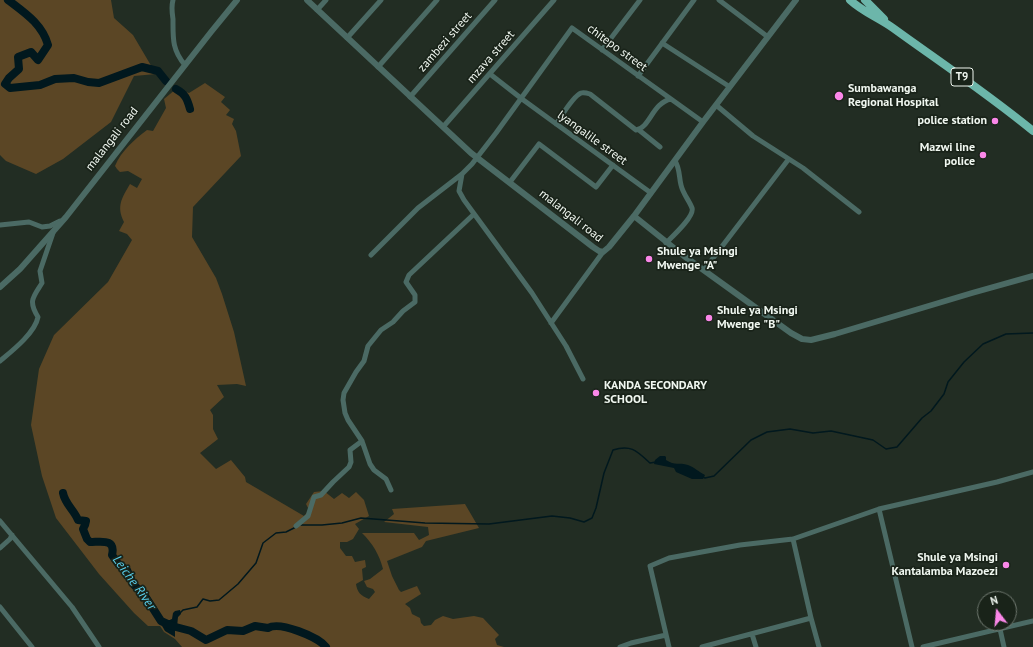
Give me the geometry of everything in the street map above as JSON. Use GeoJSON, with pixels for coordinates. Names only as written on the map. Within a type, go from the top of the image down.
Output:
{"type":"FeatureCollection","features":[{"type":"Feature","properties":{"kind":"highway","name":"T9"},"geometry":{"type":"LineString","coordinates":[[855,2],[863,11],[889,25],[1032,127]]}},
{"type":"Feature","properties":{"kind":"highway"},"geometry":{"type":"LineString","coordinates":[[863,11],[867,8],[867,2]]}},
{"type":"Feature","properties":{"kind":"highway","name":"T9"},"geometry":{"type":"LineString","coordinates":[[867,2],[889,25]]}},
{"type":"Feature","properties":{"kind":"street"},"geometry":{"type":"LineString","coordinates":[[173,0],[171,9],[174,43],[178,57],[185,65]]}},
{"type":"Feature","properties":{"kind":"street","name":"malangali road"},"geometry":{"type":"LineString","coordinates":[[0,287],[20,269],[66,217],[238,0]]}},
{"type":"Feature","properties":{"kind":"street","name":"malangali road"},"geometry":{"type":"LineString","coordinates":[[307,0],[477,157],[600,252],[603,252],[610,247],[796,0]]}},
{"type":"Feature","properties":{"kind":"street"},"geometry":{"type":"LineString","coordinates":[[317,10],[326,0]]}},
{"type":"Feature","properties":{"kind":"street"},"geometry":{"type":"LineString","coordinates":[[348,38],[381,0]]}},
{"type":"Feature","properties":{"kind":"street"},"geometry":{"type":"LineString","coordinates":[[378,67],[437,0]]}},
{"type":"Feature","properties":{"kind":"street","name":"zambezi street"},"geometry":{"type":"LineString","coordinates":[[410,96],[495,0]]}},
{"type":"Feature","properties":{"kind":"street","name":"mzava street"},"geometry":{"type":"LineString","coordinates":[[443,127],[554,0]]}},
{"type":"Feature","properties":{"kind":"street"},"geometry":{"type":"LineString","coordinates":[[602,50],[640,0]]}},
{"type":"Feature","properties":{"kind":"street"},"geometry":{"type":"LineString","coordinates":[[638,76],[694,0]]}},
{"type":"Feature","properties":{"kind":"street"},"geometry":{"type":"LineString","coordinates":[[719,0],[768,37]]}},
{"type":"Feature","properties":{"kind":"street","name":"chitepo street"},"geometry":{"type":"LineString","coordinates":[[371,255],[418,208],[462,174],[477,157],[522,99],[572,27],[703,122]]}},
{"type":"Feature","properties":{"kind":"street"},"geometry":{"type":"LineString","coordinates":[[662,43],[730,87]]}},
{"type":"Feature","properties":{"kind":"street","name":"lyangalile street"},"geometry":{"type":"LineString","coordinates":[[490,74],[651,193]]}},
{"type":"Feature","properties":{"kind":"street"},"geometry":{"type":"LineString","coordinates":[[556,124],[576,97],[584,92],[590,94],[660,147]]}},
{"type":"Feature","properties":{"kind":"street"},"geometry":{"type":"LineString","coordinates":[[639,130],[662,102],[670,99]]}},
{"type":"Feature","properties":{"kind":"street"},"geometry":{"type":"LineString","coordinates":[[716,105],[753,136],[788,160],[803,168],[859,212]]}},
{"type":"Feature","properties":{"kind":"street"},"geometry":{"type":"LineString","coordinates":[[510,182],[539,144],[596,187],[613,165]]}},
{"type":"Feature","properties":{"kind":"street"},"geometry":{"type":"LineString","coordinates":[[704,270],[747,216],[788,160]]}},
{"type":"Feature","properties":{"kind":"street"},"geometry":{"type":"LineString","coordinates":[[666,243],[690,217],[692,212],[692,208],[683,193],[678,167],[675,161]]}},
{"type":"Feature","properties":{"kind":"street"},"geometry":{"type":"LineString","coordinates":[[462,174],[460,191],[464,200],[521,277],[552,323],[584,378]]}},
{"type":"Feature","properties":{"kind":"street"},"geometry":{"type":"LineString","coordinates":[[392,490],[386,479],[374,470],[370,464],[362,441],[352,427],[345,413],[343,400],[344,393],[364,361],[368,346],[381,330],[393,322],[403,310],[415,302],[415,295],[406,282],[409,275],[474,214]]}},
{"type":"Feature","properties":{"kind":"street"},"geometry":{"type":"LineString","coordinates":[[634,216],[666,243],[802,339],[811,340],[835,334],[1033,276]]}},
{"type":"Feature","properties":{"kind":"street"},"geometry":{"type":"LineString","coordinates":[[0,224],[8,225],[29,222],[42,227],[56,224],[66,217]]}},
{"type":"Feature","properties":{"kind":"street"},"geometry":{"type":"LineString","coordinates":[[0,362],[18,346],[38,320],[32,306],[32,298],[42,283],[40,271],[54,230]]}},
{"type":"Feature","properties":{"kind":"street"},"geometry":{"type":"LineString","coordinates":[[552,323],[603,252]]}},
{"type":"Feature","properties":{"kind":"street"},"geometry":{"type":"LineString","coordinates":[[296,526],[308,516],[314,497],[322,495],[329,485],[349,467],[351,462],[350,450],[362,441]]}},
{"type":"Feature","properties":{"kind":"street"},"geometry":{"type":"LineString","coordinates":[[669,647],[650,566],[668,558],[733,546],[793,539],[879,509],[1033,473]]}},
{"type":"Feature","properties":{"kind":"street"},"geometry":{"type":"LineString","coordinates":[[879,509],[912,647]]}},
{"type":"Feature","properties":{"kind":"street"},"geometry":{"type":"LineString","coordinates":[[0,521],[72,607],[99,647]]}},
{"type":"Feature","properties":{"kind":"street"},"geometry":{"type":"LineString","coordinates":[[0,548],[10,539],[12,535]]}},
{"type":"Feature","properties":{"kind":"street"},"geometry":{"type":"LineString","coordinates":[[793,539],[811,618],[820,647]]}},
{"type":"Feature","properties":{"kind":"street"},"geometry":{"type":"LineString","coordinates":[[0,607],[32,647]]}},
{"type":"Feature","properties":{"kind":"street"},"geometry":{"type":"LineString","coordinates":[[702,647],[811,618]]}},
{"type":"Feature","properties":{"kind":"street"},"geometry":{"type":"LineString","coordinates":[[1017,625],[1033,621]]}},
{"type":"Feature","properties":{"kind":"street"},"geometry":{"type":"LineString","coordinates":[[923,647],[991,631]]}},
{"type":"Feature","properties":{"kind":"street"},"geometry":{"type":"LineString","coordinates":[[1000,631],[1004,647]]}},
{"type":"Feature","properties":{"kind":"street"},"geometry":{"type":"LineString","coordinates":[[752,634],[756,647]]}},
{"type":"Feature","properties":{"kind":"street"},"geometry":{"type":"LineString","coordinates":[[620,647],[666,635]]}},
{"type":"Feature","properties":{"kind":"shaded area"},"geometry":{"type":"Polygon","coordinates":[[[0,0],[111,0],[114,18],[133,35],[156,74],[134,76],[111,122],[63,159],[36,174],[6,161],[0,155],[0,0]]]}},
{"type":"Feature","properties":{"kind":"shaded area"},"geometry":{"type":"Polygon","coordinates":[[[205,83],[225,97],[221,102],[230,110],[226,115],[234,119],[232,124],[236,131],[241,156],[193,207],[192,237],[216,278],[222,294],[234,332],[246,386],[237,384],[217,385],[224,397],[210,410],[213,415],[213,429],[218,439],[200,453],[216,469],[231,460],[245,477],[246,482],[304,516],[309,510],[306,504],[314,492],[324,491],[334,499],[342,493],[349,498],[356,492],[364,500],[369,516],[355,524],[359,529],[353,539],[347,542],[340,542],[340,548],[346,556],[352,556],[355,562],[365,560],[366,567],[362,569],[363,580],[356,584],[360,593],[369,599],[375,592],[373,589],[367,587],[364,581],[370,579],[383,569],[375,550],[362,533],[414,533],[419,540],[429,535],[428,527],[384,522],[394,514],[392,509],[465,504],[479,528],[426,541],[422,547],[387,561],[392,576],[401,592],[417,586],[421,594],[405,604],[410,608],[412,614],[420,618],[421,623],[424,626],[431,625],[435,620],[443,616],[453,619],[474,616],[483,618],[499,635],[495,639],[497,645],[504,647],[182,647],[175,639],[164,632],[160,626],[148,626],[134,613],[99,574],[56,518],[42,476],[31,425],[39,369],[54,335],[108,282],[132,240],[127,234],[119,231],[124,222],[120,207],[122,198],[130,184],[137,188],[142,179],[128,171],[120,172],[115,166],[125,150],[138,137],[147,130],[153,131],[166,108],[164,99],[176,89],[189,93],[205,83]]]}},
{"type":"Feature","properties":{"kind":"water"},"geometry":{"type":"Polygon","coordinates":[[[660,456],[665,456],[666,460],[672,463],[690,466],[705,475],[703,479],[692,479],[676,472],[674,468],[654,464],[655,460],[660,456]]]}},
{"type":"Feature","properties":{"kind":"water"},"geometry":{"type":"Polygon","coordinates":[[[180,610],[181,614],[178,617],[175,637],[165,631],[157,617],[159,615],[165,620],[170,620],[172,619],[175,611],[180,610]]]}},
{"type":"Feature","properties":{"kind":"waterway"},"geometry":{"type":"LineString","coordinates":[[8,0],[27,14],[37,25],[42,31],[48,45],[38,60],[31,52],[18,57],[19,69],[5,84],[10,88],[40,85],[55,79],[74,78],[99,83],[142,67],[158,71],[166,81]]}},
{"type":"Feature","properties":{"kind":"waterway","name":"Leiche River"},"geometry":{"type":"LineString","coordinates":[[176,89],[185,97],[190,109]]}},
{"type":"Feature","properties":{"kind":"waterway"},"geometry":{"type":"LineString","coordinates":[[703,477],[714,476],[751,440],[767,432],[790,429],[813,433],[831,431],[873,440],[886,449],[897,447],[922,418],[931,411],[944,394],[948,382],[964,362],[983,344],[1006,334],[1033,333]]}},
{"type":"Feature","properties":{"kind":"waterway"},"geometry":{"type":"LineString","coordinates":[[301,525],[342,523],[361,518],[425,523],[489,524],[552,516],[570,518],[584,522],[592,518],[596,508],[604,473],[613,450],[619,448],[629,448],[637,452],[650,463],[656,462]]}},
{"type":"Feature","properties":{"kind":"waterway","name":"Leiche River"},"geometry":{"type":"LineString","coordinates":[[63,493],[78,520],[86,521],[83,529],[87,539],[90,542],[110,543],[113,550],[112,555],[119,565],[127,570],[133,584],[145,596],[161,621],[172,626],[191,631],[206,640],[227,630],[243,631],[255,626],[268,628],[274,626],[290,628],[315,639],[326,647]]}},
{"type":"Feature","properties":{"kind":"waterway"},"geometry":{"type":"LineString","coordinates":[[180,613],[183,610],[197,607],[203,599],[210,601],[219,600],[238,584],[256,563],[263,543],[276,533],[286,532],[296,527]]}},
{"type":"Feature","properties":{"kind":"place","name":"Sumbawanga Regional Hospital"},"geometry":{"type":"Point","coordinates":[839,96]}},
{"type":"Feature","properties":{"kind":"place","name":"police station"},"geometry":{"type":"Point","coordinates":[995,121]}},
{"type":"Feature","properties":{"kind":"place","name":"Mazwi line police"},"geometry":{"type":"Point","coordinates":[983,155]}},
{"type":"Feature","properties":{"kind":"place","name":"Shule ya Msingi Mwenge \"A\""},"geometry":{"type":"Point","coordinates":[649,259]}},
{"type":"Feature","properties":{"kind":"place","name":"Shule ya Msingi Mwenge \"B\""},"geometry":{"type":"Point","coordinates":[709,318]}},
{"type":"Feature","properties":{"kind":"place","name":"KANDA SECONDARY SCHOOL"},"geometry":{"type":"Point","coordinates":[596,393]}},
{"type":"Feature","properties":{"kind":"place","name":"Shule ya Msingi Kantalamba Mazoezi"},"geometry":{"type":"Point","coordinates":[1006,565]}}]}
